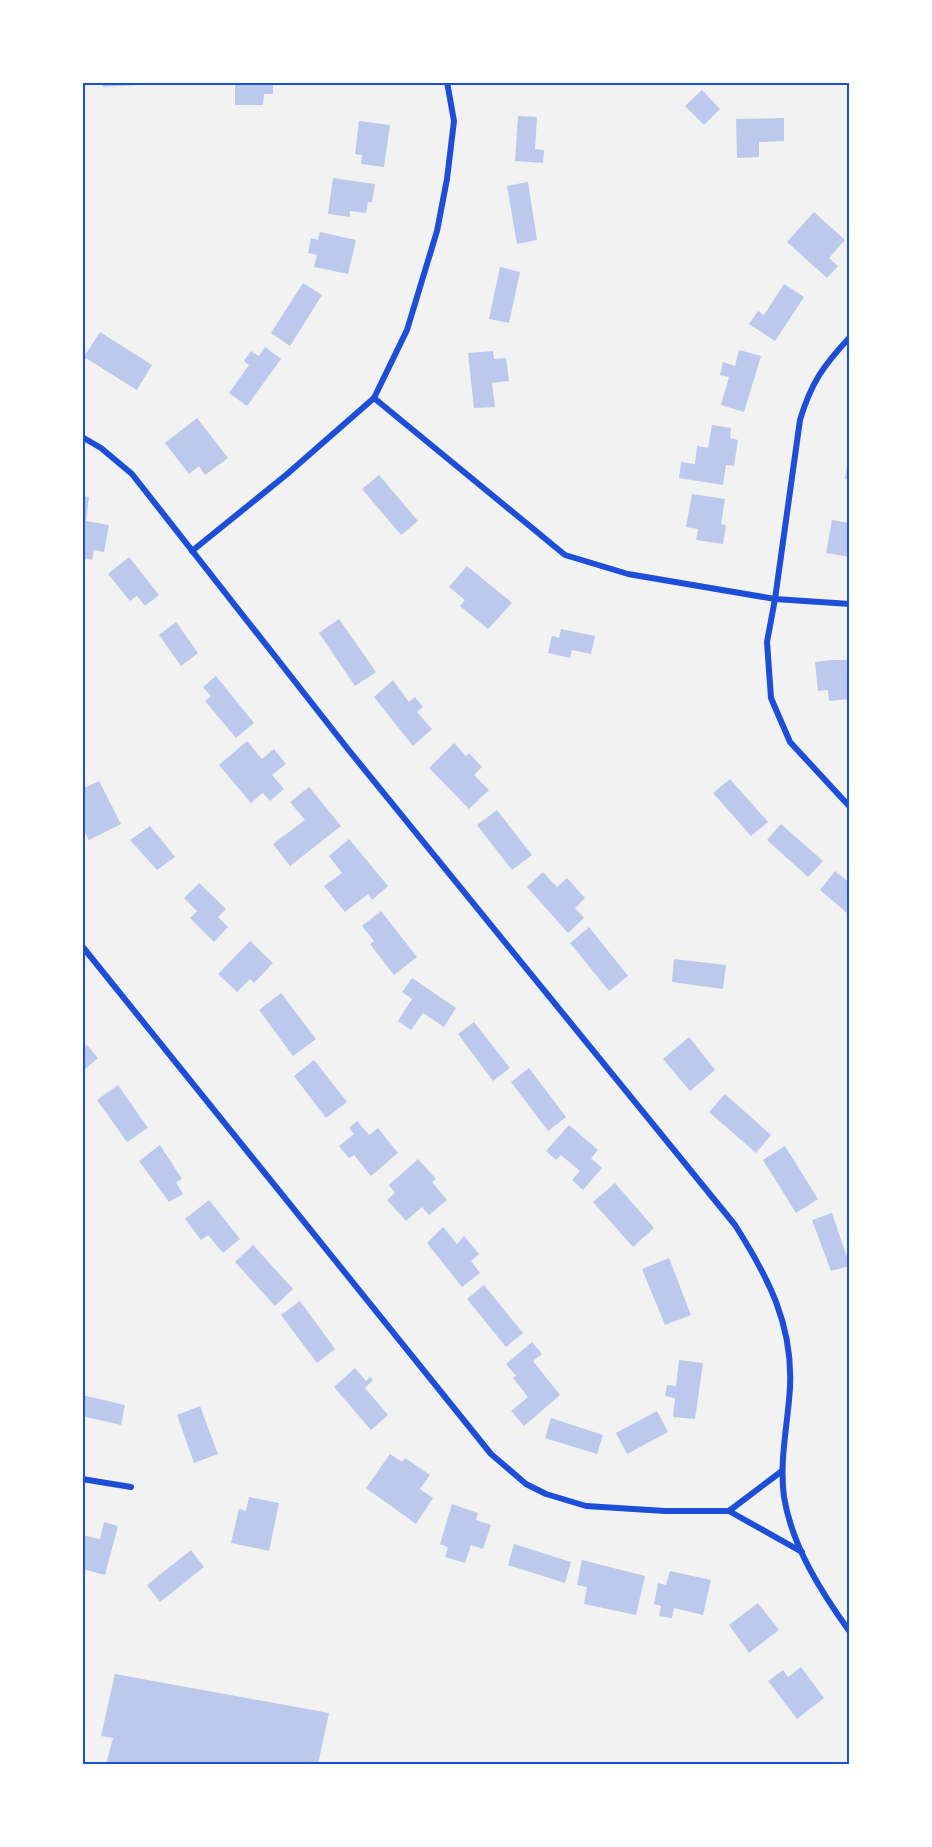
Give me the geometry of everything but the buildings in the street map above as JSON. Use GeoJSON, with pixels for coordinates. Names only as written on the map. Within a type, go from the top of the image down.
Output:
{"type":"FeatureCollection","features":[{"type":"Feature","properties":{"kind":"street"},"geometry":{"type":"LineString","coordinates":[[192,551],[286,476],[374,398],[406,330],[437,231],[447,179],[454,121],[447,82]]}},
{"type":"Feature","properties":{"kind":"street"},"geometry":{"type":"LineString","coordinates":[[849,337],[828,361],[808,393],[800,420],[776,599],[767,642],[771,698],[790,742],[849,807]]}},
{"type":"Feature","properties":{"kind":"street"},"geometry":{"type":"LineString","coordinates":[[374,398],[565,555],[628,574],[776,599],[849,604]]}},
{"type":"Feature","properties":{"kind":"street"},"geometry":{"type":"LineString","coordinates":[[82,437],[101,448],[132,474],[347,748],[735,1225],[760,1263],[775,1297],[790,1357],[790,1389],[782,1472],[784,1498],[790,1524],[808,1568],[849,1632]]}},
{"type":"Feature","properties":{"kind":"street"},"geometry":{"type":"LineString","coordinates":[[82,946],[491,1454],[526,1484],[546,1494],[586,1506],[665,1511],[729,1511],[802,1553]]}},
{"type":"Feature","properties":{"kind":"street"},"geometry":{"type":"LineString","coordinates":[[729,1511],[782,1472]]}},
{"type":"Feature","properties":{"kind":"street"},"geometry":{"type":"LineString","coordinates":[[82,1479],[131,1487]]}}]}
